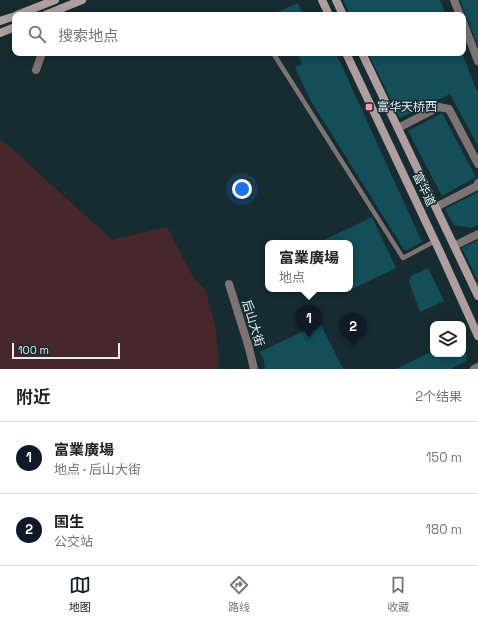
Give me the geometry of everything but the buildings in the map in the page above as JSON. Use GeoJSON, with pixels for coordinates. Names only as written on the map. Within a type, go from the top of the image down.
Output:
{"type":"FeatureCollection","features":[{"type":"Feature","properties":{"kind":"main road"},"geometry":{"type":"LineString","coordinates":[[24,12],[55,0]]}},
{"type":"Feature","properties":{"kind":"main road"},"geometry":{"type":"LineString","coordinates":[[52,12],[82,0]]}},
{"type":"Feature","properties":{"kind":"main road"},"geometry":{"type":"LineString","coordinates":[[322,0],[328,12]]}},
{"type":"Feature","properties":{"kind":"main road"},"geometry":{"type":"LineString","coordinates":[[336,0],[342,12]]}},
{"type":"Feature","properties":{"kind":"main road"},"geometry":{"type":"LineString","coordinates":[[0,22],[12,17]]}},
{"type":"Feature","properties":{"kind":"main road"},"geometry":{"type":"LineString","coordinates":[[0,33],[12,28]]}},
{"type":"Feature","properties":{"kind":"main road","name":"富华道"},"geometry":{"type":"LineString","coordinates":[[347,56],[478,336]]}},
{"type":"Feature","properties":{"kind":"main road","name":"富华道"},"geometry":{"type":"LineString","coordinates":[[363,56],[478,296]]}},
{"type":"Feature","properties":{"kind":"street"},"geometry":{"type":"LineString","coordinates":[[454,0],[459,12]]}},
{"type":"Feature","properties":{"kind":"street"},"geometry":{"type":"LineString","coordinates":[[466,30],[478,61]]}},
{"type":"Feature","properties":{"kind":"street"},"geometry":{"type":"LineString","coordinates":[[36,70],[41,56]]}},
{"type":"Feature","properties":{"kind":"street"},"geometry":{"type":"LineString","coordinates":[[398,128],[439,107],[449,109],[478,164]]}},
{"type":"Feature","properties":{"kind":"street"},"geometry":{"type":"LineString","coordinates":[[436,207],[477,186],[478,183]]}},
{"type":"Feature","properties":{"kind":"street"},"geometry":{"type":"LineString","coordinates":[[454,246],[478,234]]}},
{"type":"Feature","properties":{"kind":"street","name":"后山大街"},"geometry":{"type":"LineString","coordinates":[[229,284],[254,369]]}},
{"type":"Feature","properties":{"kind":"street"},"geometry":{"type":"LineString","coordinates":[[474,369],[478,367]]}},
{"type":"Feature","properties":{"kind":"lane"},"geometry":{"type":"LineString","coordinates":[[275,56],[403,258],[435,241]]}},
{"type":"Feature","properties":{"kind":"shaded area"},"geometry":{"type":"Polygon","coordinates":[[[0,140],[9,146],[112,240],[167,227],[193,277],[205,289],[216,329],[219,364],[217,369],[0,369],[0,140]]]}},
{"type":"Feature","properties":{"kind":"place","name":"富华天桥西"},"geometry":{"type":"Point","coordinates":[369,107]}},
{"type":"Feature","properties":{"kind":"place","name":"富業廣場"},"geometry":{"type":"Point","coordinates":[309,338]}},
{"type":"Feature","properties":{"kind":"place","name":"国生"},"geometry":{"type":"Point","coordinates":[353,346]}}]}
